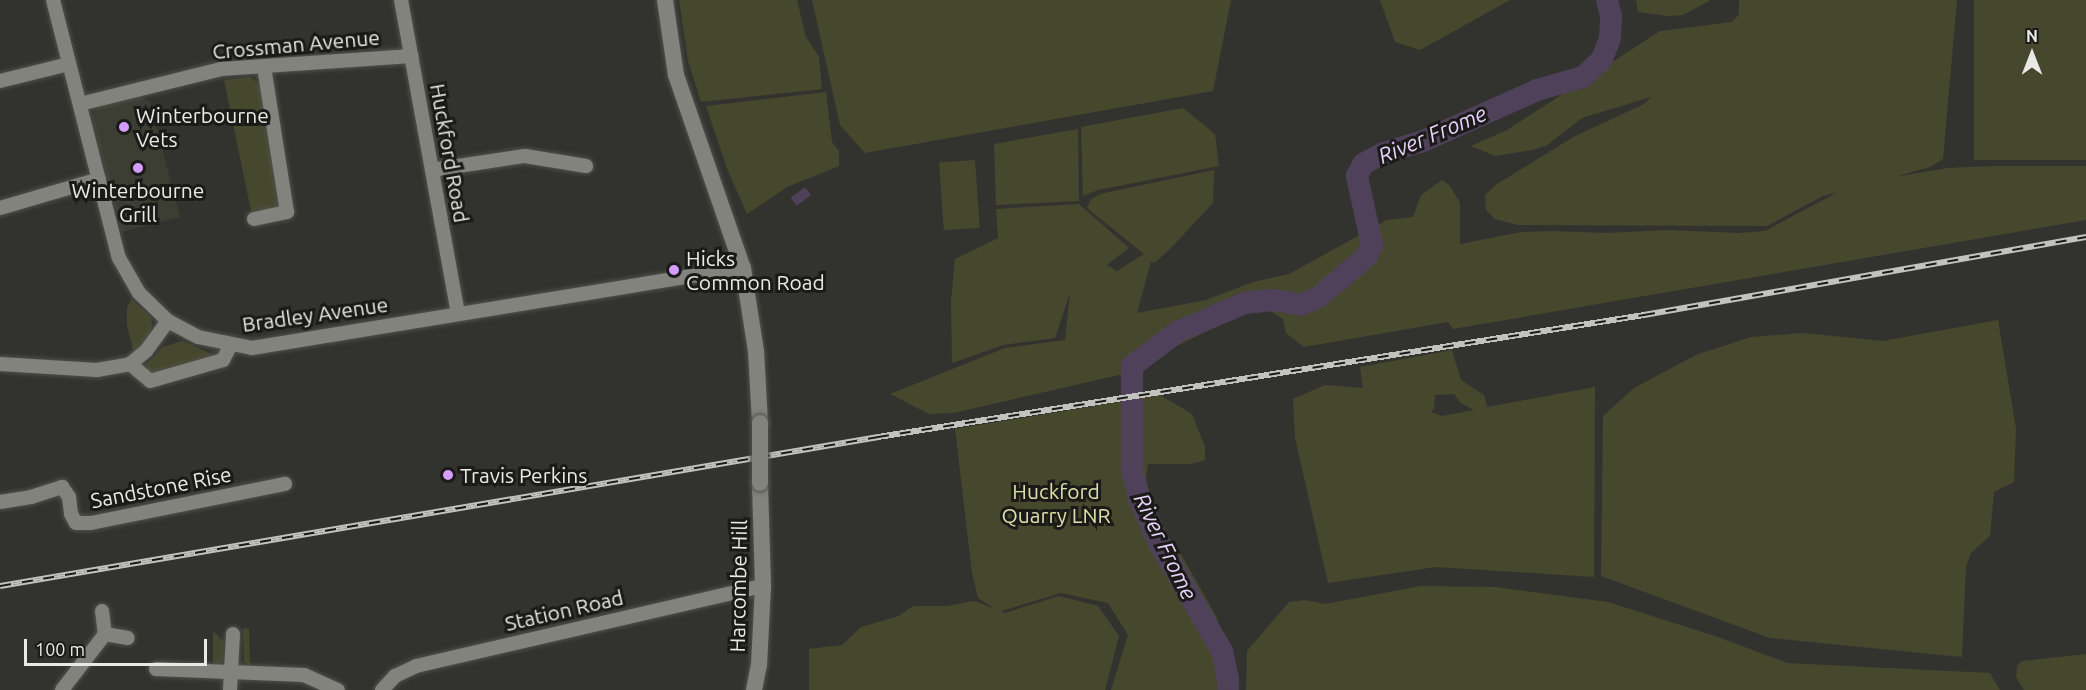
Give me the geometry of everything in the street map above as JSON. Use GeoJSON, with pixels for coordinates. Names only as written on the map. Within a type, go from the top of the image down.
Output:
{"type":"FeatureCollection","features":[{"type":"Feature","properties":{"kind":"street","name":"Bradley Avenue"},"geometry":{"type":"LineString","coordinates":[[53,0],[119,258],[139,293],[168,321],[198,338],[230,346],[252,348],[743,268]]}},
{"type":"Feature","properties":{"kind":"street","name":"Huckford Road"},"geometry":{"type":"LineString","coordinates":[[401,0],[458,314]]}},
{"type":"Feature","properties":{"kind":"street"},"geometry":{"type":"LineString","coordinates":[[665,0],[676,75],[743,268]]}},
{"type":"Feature","properties":{"kind":"street","name":"Crossman Avenue"},"geometry":{"type":"LineString","coordinates":[[80,104],[221,69],[412,56]]}},
{"type":"Feature","properties":{"kind":"street"},"geometry":{"type":"LineString","coordinates":[[0,81],[69,64]]}},
{"type":"Feature","properties":{"kind":"street"},"geometry":{"type":"LineString","coordinates":[[254,219],[288,212],[264,67]]}},
{"type":"Feature","properties":{"kind":"street"},"geometry":{"type":"LineString","coordinates":[[432,170],[525,156],[586,166]]}},
{"type":"Feature","properties":{"kind":"street"},"geometry":{"type":"LineString","coordinates":[[568,177],[569,162]]}},
{"type":"Feature","properties":{"kind":"street"},"geometry":{"type":"LineString","coordinates":[[0,208],[99,179]]}},
{"type":"Feature","properties":{"kind":"street","name":"Harcombe Hill"},"geometry":{"type":"LineString","coordinates":[[743,268],[756,351],[760,423],[763,586],[759,665],[754,690]]}},
{"type":"Feature","properties":{"kind":"street"},"geometry":{"type":"LineString","coordinates":[[0,364],[97,370],[130,364],[146,351],[168,321]]}},
{"type":"Feature","properties":{"kind":"street"},"geometry":{"type":"LineString","coordinates":[[130,364],[150,381],[223,360],[230,346]]}},
{"type":"Feature","properties":{"kind":"street","name":"Sandstone Rise"},"geometry":{"type":"LineString","coordinates":[[0,502],[31,497],[62,487],[69,497],[71,514],[76,523],[91,523],[285,484]]}},
{"type":"Feature","properties":{"kind":"street","name":"Station Road"},"geometry":{"type":"LineString","coordinates":[[382,690],[395,676],[416,666],[763,586]]}},
{"type":"Feature","properties":{"kind":"street"},"geometry":{"type":"LineString","coordinates":[[62,690],[105,634],[102,611]]}},
{"type":"Feature","properties":{"kind":"street"},"geometry":{"type":"LineString","coordinates":[[105,634],[128,638]]}},
{"type":"Feature","properties":{"kind":"street"},"geometry":{"type":"LineString","coordinates":[[230,690],[233,634]]}},
{"type":"Feature","properties":{"kind":"street"},"geometry":{"type":"LineString","coordinates":[[156,669],[304,675],[338,690]]}},
{"type":"Feature","properties":{"kind":"shaded area"},"geometry":{"type":"Polygon","coordinates":[[[138,96],[150,102],[180,217],[122,232],[91,117],[98,106],[138,96]]]}},
{"type":"Feature","properties":{"kind":"shaded area"},"geometry":{"type":"Polygon","coordinates":[[[805,187],[811,195],[797,206],[791,198],[805,187]]]}},
{"type":"Feature","properties":{"kind":"green space"},"geometry":{"type":"Polygon","coordinates":[[[679,0],[797,0],[806,37],[819,57],[822,89],[701,102],[688,61],[679,0]]]}},
{"type":"Feature","properties":{"kind":"green space"},"geometry":{"type":"Polygon","coordinates":[[[812,0],[1231,0],[1213,91],[865,153],[840,125],[812,0]]]}},
{"type":"Feature","properties":{"kind":"green space"},"geometry":{"type":"Polygon","coordinates":[[[1380,0],[1510,0],[1420,50],[1395,42],[1380,0]]]}},
{"type":"Feature","properties":{"kind":"green space"},"geometry":{"type":"Polygon","coordinates":[[[1636,0],[1711,0],[1683,15],[1668,16],[1638,12],[1636,0]]]}},
{"type":"Feature","properties":{"kind":"green space"},"geometry":{"type":"Polygon","coordinates":[[[1739,0],[1957,0],[1943,159],[1930,167],[1894,177],[1948,168],[2086,166],[2086,220],[1453,329],[1448,322],[1304,347],[1286,333],[1283,319],[1270,311],[1241,314],[1153,358],[1141,370],[953,413],[929,414],[890,394],[1005,348],[1065,340],[1070,293],[1055,338],[1003,345],[952,363],[951,301],[955,259],[998,238],[996,209],[1079,204],[1129,248],[1107,265],[1117,271],[1144,254],[1087,208],[1091,199],[1100,194],[1214,170],[1213,203],[1169,250],[1154,263],[1151,261],[1137,313],[1206,300],[1253,282],[1289,274],[1387,220],[1413,217],[1421,195],[1442,180],[1450,186],[1460,203],[1460,244],[1521,232],[1606,233],[1668,230],[1739,233],[1765,231],[1838,192],[1823,196],[1767,226],[1518,225],[1495,219],[1486,210],[1485,195],[1497,184],[1575,136],[1644,104],[1651,97],[1582,118],[1546,146],[1532,150],[1495,156],[1471,146],[1507,130],[1660,31],[1732,22],[1739,14],[1739,0]]]}},
{"type":"Feature","properties":{"kind":"green space"},"geometry":{"type":"Polygon","coordinates":[[[1974,0],[2086,0],[2086,160],[1974,160],[1974,0]]]}},
{"type":"Feature","properties":{"kind":"green space"},"geometry":{"type":"Polygon","coordinates":[[[250,77],[262,86],[280,199],[278,206],[256,214],[252,212],[250,206],[224,80],[250,77]]]}},
{"type":"Feature","properties":{"kind":"green space"},"geometry":{"type":"Polygon","coordinates":[[[826,92],[832,142],[839,151],[839,166],[787,187],[747,214],[728,171],[706,106],[826,92]]]}},
{"type":"Feature","properties":{"kind":"green space"},"geometry":{"type":"Polygon","coordinates":[[[1183,108],[1215,134],[1219,166],[1098,190],[1083,196],[1081,127],[1183,108]]]}},
{"type":"Feature","properties":{"kind":"green space"},"geometry":{"type":"Polygon","coordinates":[[[1078,129],[1079,201],[996,205],[994,144],[1078,129]]]}},
{"type":"Feature","properties":{"kind":"green space"},"geometry":{"type":"Polygon","coordinates":[[[975,160],[980,228],[944,230],[939,163],[975,160]]]}},
{"type":"Feature","properties":{"kind":"green space"},"geometry":{"type":"Polygon","coordinates":[[[131,299],[151,317],[152,327],[149,337],[134,354],[127,325],[127,308],[131,299]]]}},
{"type":"Feature","properties":{"kind":"green space"},"geometry":{"type":"Polygon","coordinates":[[[1998,320],[2016,429],[2014,482],[1994,492],[1990,536],[1971,553],[1966,566],[1962,657],[1770,638],[1601,576],[1603,416],[1634,388],[1696,355],[1751,337],[1803,333],[1883,341],[1998,320]]]}},
{"type":"Feature","properties":{"kind":"green space"},"geometry":{"type":"Polygon","coordinates":[[[182,341],[217,356],[151,377],[142,369],[163,347],[182,341]]]}},
{"type":"Feature","properties":{"kind":"green space"},"geometry":{"type":"Polygon","coordinates":[[[1452,350],[1461,380],[1484,395],[1487,407],[1595,387],[1594,577],[1436,567],[1328,583],[1295,438],[1293,399],[1325,385],[1363,388],[1360,367],[1452,350]],[[1454,394],[1435,395],[1434,409],[1431,412],[1442,416],[1474,410],[1461,403],[1454,394]]]}},
{"type":"Feature","properties":{"kind":"green space","name":"Huckford Quarry LNR"},"geometry":{"type":"Polygon","coordinates":[[[1160,395],[1192,414],[1205,447],[1205,460],[1191,464],[1148,464],[1146,480],[1161,534],[1174,542],[1216,616],[1237,674],[1236,690],[1111,690],[1128,635],[1108,603],[1061,593],[1001,611],[1005,613],[1059,596],[1098,606],[1119,636],[1105,690],[809,690],[809,649],[842,645],[861,627],[899,616],[913,606],[947,606],[974,601],[995,609],[978,598],[972,573],[955,429],[1160,395]]]}},
{"type":"Feature","properties":{"kind":"green space"},"geometry":{"type":"Polygon","coordinates":[[[1421,586],[1495,587],[1608,602],[1718,637],[1787,663],[1990,673],[2000,690],[1246,690],[1247,651],[1289,602],[1305,600],[1325,604],[1421,586]]]}},
{"type":"Feature","properties":{"kind":"green space"},"geometry":{"type":"Polygon","coordinates":[[[243,628],[249,629],[250,667],[244,661],[243,628]]]}},
{"type":"Feature","properties":{"kind":"green space"},"geometry":{"type":"Polygon","coordinates":[[[213,631],[224,642],[223,660],[219,665],[213,666],[213,631]]]}},
{"type":"Feature","properties":{"kind":"green space"},"geometry":{"type":"Polygon","coordinates":[[[2086,654],[2086,690],[2024,690],[2016,677],[2017,666],[2022,661],[2086,654]]]}},
{"type":"Feature","properties":{"kind":"waterway","name":"River Frome"},"geometry":{"type":"LineString","coordinates":[[1228,690],[1222,651],[1160,545],[1139,499],[1132,468],[1132,366],[1177,332],[1245,303],[1274,300],[1301,305],[1320,296],[1367,256],[1372,245],[1357,176],[1363,164],[1384,153],[1421,142],[1537,90],[1583,77],[1602,59],[1610,38],[1611,16],[1607,0]]}},
{"type":"Feature","properties":{"kind":"railway"},"geometry":{"type":"LineString","coordinates":[[0,586],[878,437],[1644,315],[2086,237]]}},
{"type":"Feature","properties":{"kind":"place","name":"Winterbourne Vets"},"geometry":{"type":"Point","coordinates":[124,127]}},
{"type":"Feature","properties":{"kind":"place","name":"Winterbourne Grill"},"geometry":{"type":"Point","coordinates":[138,168]}},
{"type":"Feature","properties":{"kind":"place","name":"Hicks Common Road"},"geometry":{"type":"Point","coordinates":[674,270]}},
{"type":"Feature","properties":{"kind":"place","name":"Travis Perkins"},"geometry":{"type":"Point","coordinates":[448,475]}}]}
